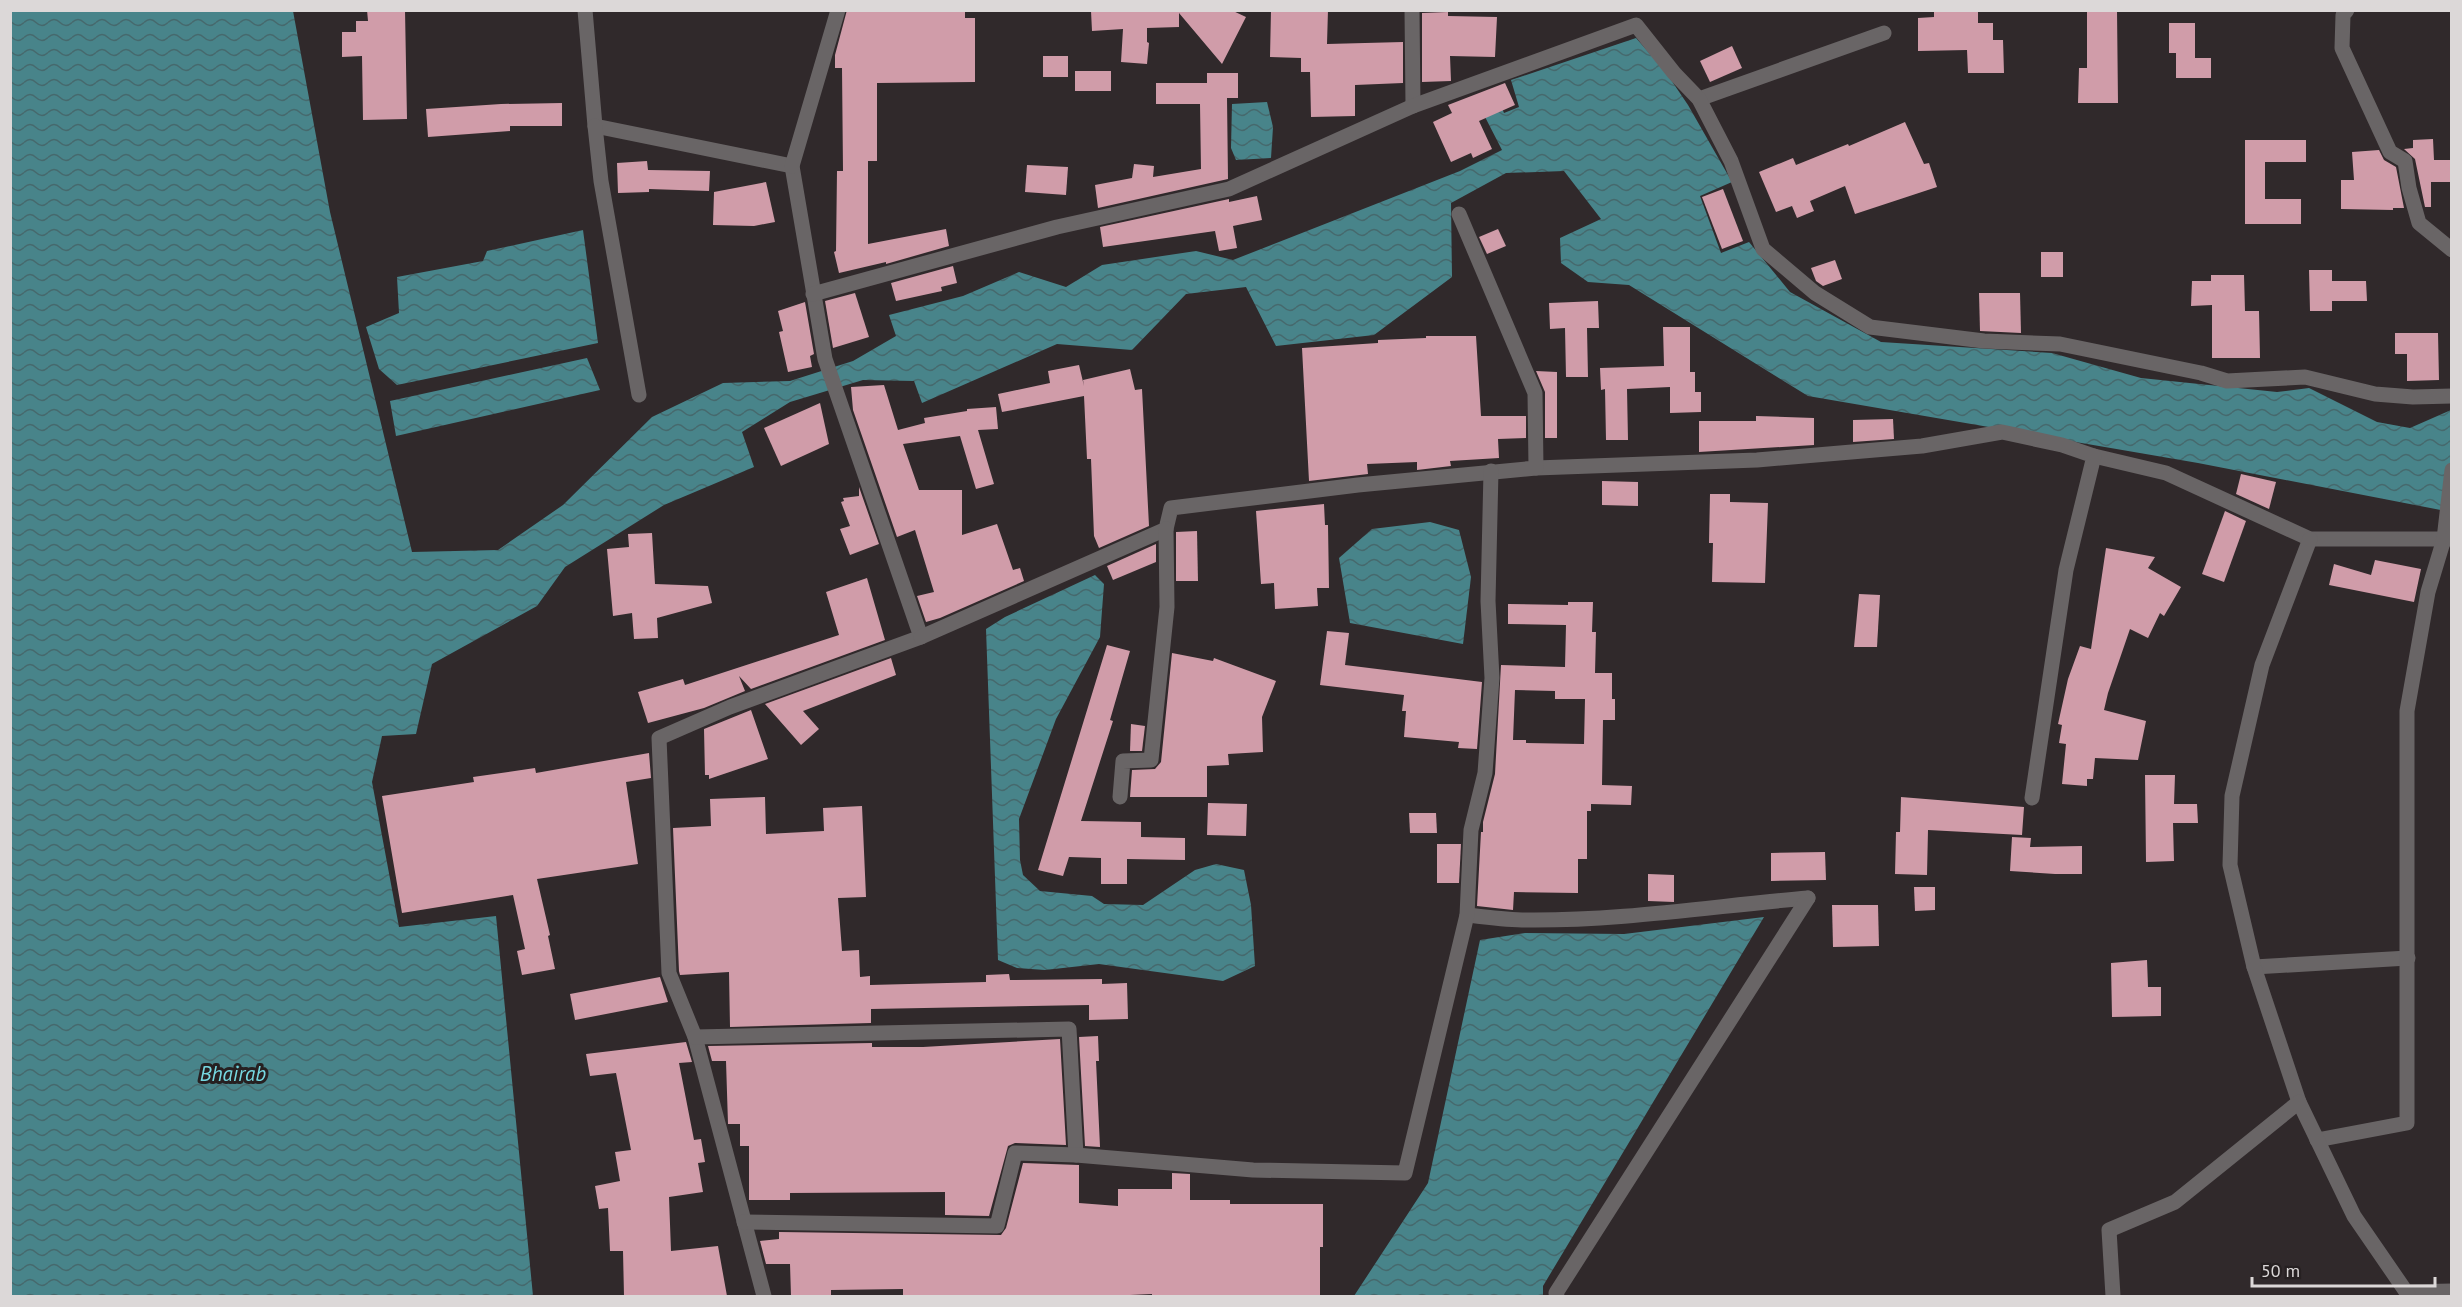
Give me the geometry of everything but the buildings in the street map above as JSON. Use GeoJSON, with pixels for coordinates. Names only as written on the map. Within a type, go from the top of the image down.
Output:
{"type":"FeatureCollection","features":[{"type":"Feature","properties":{"kind":"street"},"geometry":{"type":"LineString","coordinates":[[585,10],[601,181],[639,395]]}},
{"type":"Feature","properties":{"kind":"street"},"geometry":{"type":"LineString","coordinates":[[838,10],[792,166],[825,359],[921,637]]}},
{"type":"Feature","properties":{"kind":"street"},"geometry":{"type":"LineString","coordinates":[[1412,10],[1413,106]]}},
{"type":"Feature","properties":{"kind":"street"},"geometry":{"type":"LineString","coordinates":[[2347,10],[2343,15],[2342,48],[2390,152],[2405,161],[2409,188],[2419,224],[2451,250]]}},
{"type":"Feature","properties":{"kind":"street"},"geometry":{"type":"LineString","coordinates":[[813,294],[1057,227],[1229,189],[1413,106],[1635,18],[1674,73],[1700,99],[1731,161],[1763,249],[1815,293],[1870,327],[1984,341],[2060,344],[2201,373],[2227,381],[2305,377],[2375,394],[2413,397],[2451,396]]}},
{"type":"Feature","properties":{"kind":"street"},"geometry":{"type":"LineString","coordinates":[[1700,99],[1884,33]]}},
{"type":"Feature","properties":{"kind":"street"},"geometry":{"type":"LineString","coordinates":[[595,126],[792,166]]}},
{"type":"Feature","properties":{"kind":"street"},"geometry":{"type":"LineString","coordinates":[[1460,214],[1535,393],[1536,468]]}},
{"type":"Feature","properties":{"kind":"street"},"geometry":{"type":"LineString","coordinates":[[1120,797],[1123,761],[1151,759],[1167,607],[1166,529],[1171,508],[1491,471],[1757,460],[1922,446],[2002,432],[2062,445],[2094,456],[2166,473],[2310,539],[2447,534]]}},
{"type":"Feature","properties":{"kind":"street"},"geometry":{"type":"LineString","coordinates":[[2032,798],[2066,570],[2094,456]]}},
{"type":"Feature","properties":{"kind":"street"},"geometry":{"type":"LineString","coordinates":[[2317,1140],[2407,1123],[2407,711],[2428,592],[2447,534],[2451,470]]}},
{"type":"Feature","properties":{"kind":"street"},"geometry":{"type":"LineString","coordinates":[[744,1222],[997,1226],[1015,1153],[1076,1155],[1253,1170],[1405,1173],[1467,915],[1471,830],[1485,773],[1492,708],[1488,602],[1491,471]]}},
{"type":"Feature","properties":{"kind":"street"},"geometry":{"type":"LineString","coordinates":[[764,1296],[695,1036],[669,974],[659,738],[730,706],[921,637],[1166,529]]}},
{"type":"Feature","properties":{"kind":"street"},"geometry":{"type":"LineString","coordinates":[[2310,539],[2262,665],[2232,796],[2230,865],[2254,967],[2298,1102],[2354,1216],[2408,1294],[2451,1291]]}},
{"type":"Feature","properties":{"kind":"street"},"geometry":{"type":"LineString","coordinates":[[1467,915],[1525,920],[1587,918],[1808,898],[1556,1293],[1557,1296]]}},
{"type":"Feature","properties":{"kind":"street"},"geometry":{"type":"LineString","coordinates":[[2254,967],[2408,958]]}},
{"type":"Feature","properties":{"kind":"street"},"geometry":{"type":"LineString","coordinates":[[695,1036],[1069,1029],[1076,1155]]}},
{"type":"Feature","properties":{"kind":"street"},"geometry":{"type":"LineString","coordinates":[[2113,1296],[2109,1230],[2175,1202],[2298,1102]]}},
{"type":"Feature","properties":{"kind":"water","name":"Bhairab"},"geometry":{"type":"Polygon","coordinates":[[[10,11],[293,11],[330,212],[412,552],[498,550],[563,505],[652,417],[723,383],[790,381],[853,361],[896,336],[889,315],[963,296],[1019,272],[1066,287],[1102,265],[1196,251],[1233,260],[1460,171],[1502,150],[1483,113],[1501,106],[1504,113],[1519,107],[1511,80],[1636,38],[1665,71],[1688,105],[1732,182],[1700,196],[1721,253],[1749,242],[1790,292],[1881,342],[2052,353],[2141,378],[2277,392],[2309,388],[2377,422],[2410,428],[2451,410],[2451,512],[2198,463],[1808,396],[1629,285],[1588,282],[1561,263],[1560,238],[1601,219],[1564,171],[1506,173],[1451,203],[1452,277],[1374,335],[1276,346],[1246,287],[1186,294],[1132,350],[1057,344],[922,403],[914,381],[863,380],[790,402],[742,432],[754,467],[664,505],[565,567],[537,606],[432,664],[416,734],[382,736],[372,782],[399,927],[496,916],[533,1296],[11,1296],[10,11]]]}},
{"type":"Feature","properties":{"kind":"water"},"geometry":{"type":"Polygon","coordinates":[[[1267,102],[1273,127],[1271,158],[1236,160],[1231,148],[1232,104],[1267,102]]]}},
{"type":"Feature","properties":{"kind":"water"},"geometry":{"type":"Polygon","coordinates":[[[583,230],[598,343],[397,385],[379,369],[366,327],[399,313],[397,277],[483,261],[487,251],[583,230]]]}},
{"type":"Feature","properties":{"kind":"water"},"geometry":{"type":"Polygon","coordinates":[[[587,358],[600,390],[396,436],[390,401],[587,358]]]}},
{"type":"Feature","properties":{"kind":"water"},"geometry":{"type":"Polygon","coordinates":[[[1430,522],[1459,530],[1471,577],[1463,644],[1350,623],[1339,558],[1372,529],[1430,522]]]}},
{"type":"Feature","properties":{"kind":"water"},"geometry":{"type":"Polygon","coordinates":[[[1095,575],[1104,584],[1100,637],[1056,719],[1019,819],[1020,860],[1023,875],[1040,891],[1092,896],[1104,904],[1143,905],[1195,870],[1216,864],[1244,870],[1251,905],[1255,966],[1223,981],[1099,964],[1045,970],[1017,968],[998,960],[986,629],[1005,617],[1095,575]]]}},
{"type":"Feature","properties":{"kind":"water"},"geometry":{"type":"Polygon","coordinates":[[[1764,917],[1543,1286],[1543,1296],[1354,1296],[1428,1183],[1480,940],[1525,933],[1624,934],[1764,917]]]}}]}
